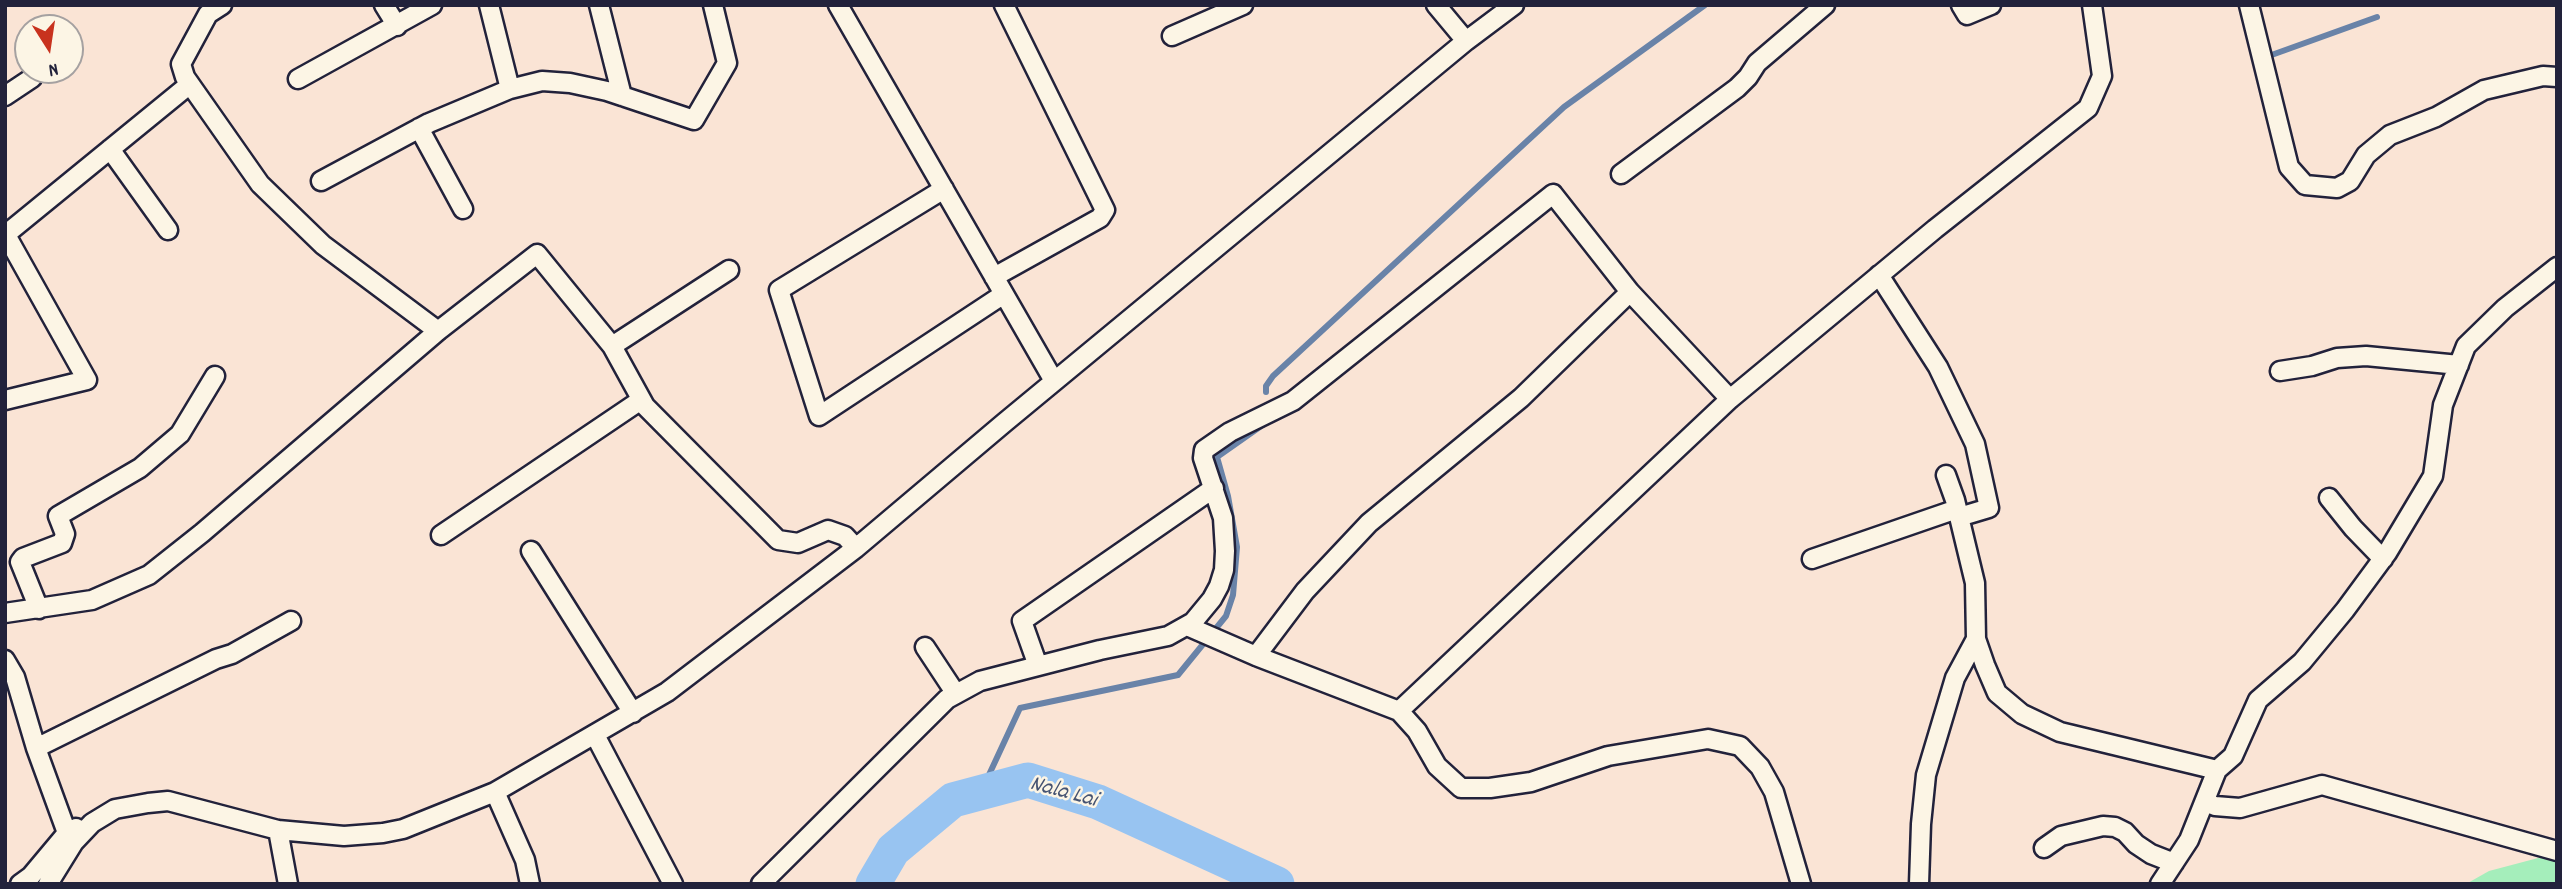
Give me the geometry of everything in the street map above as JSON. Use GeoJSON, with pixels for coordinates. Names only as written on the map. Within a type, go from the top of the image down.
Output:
{"type":"FeatureCollection","features":[{"type":"Feature","properties":{"kind":"street"},"geometry":{"type":"LineString","coordinates":[[384,5],[397,26]]}},
{"type":"Feature","properties":{"kind":"street"},"geometry":{"type":"LineString","coordinates":[[299,79],[432,5]]}},
{"type":"Feature","properties":{"kind":"street"},"geometry":{"type":"LineString","coordinates":[[489,5],[510,89]]}},
{"type":"Feature","properties":{"kind":"street"},"geometry":{"type":"LineString","coordinates":[[599,5],[622,96]]}},
{"type":"Feature","properties":{"kind":"street"},"geometry":{"type":"LineString","coordinates":[[321,181],[419,128],[510,89],[542,81],[561,82],[622,96],[694,120],[727,63],[713,5]]}},
{"type":"Feature","properties":{"kind":"street"},"geometry":{"type":"LineString","coordinates":[[838,5],[1054,381]]}},
{"type":"Feature","properties":{"kind":"street"},"geometry":{"type":"LineString","coordinates":[[994,277],[1101,218],[1105,210],[1004,5]]}},
{"type":"Feature","properties":{"kind":"street"},"geometry":{"type":"LineString","coordinates":[[1172,36],[1212,12],[1243,5]]}},
{"type":"Feature","properties":{"kind":"street"},"geometry":{"type":"LineString","coordinates":[[1436,5],[1466,41]]}},
{"type":"Feature","properties":{"kind":"street"},"geometry":{"type":"LineString","coordinates":[[48,884],[74,842],[92,823],[115,809],[168,801],[278,830],[344,836],[383,833],[403,828],[495,792],[633,713],[667,692],[856,548],[1466,41],[1514,5]]}},
{"type":"Feature","properties":{"kind":"street"},"geometry":{"type":"LineString","coordinates":[[1621,174],[1737,88],[1757,63],[1825,5]]}},
{"type":"Feature","properties":{"kind":"street"},"geometry":{"type":"LineString","coordinates":[[1961,5],[1967,15],[1972,15],[1991,5]]}},
{"type":"Feature","properties":{"kind":"street"},"geometry":{"type":"LineString","coordinates":[[1399,711],[1730,399],[1879,275],[2088,108],[2102,76],[2092,5]]}},
{"type":"Feature","properties":{"kind":"street"},"geometry":{"type":"LineString","coordinates":[[2249,5],[2290,167],[2305,184],[2337,188],[2350,181],[2366,155],[2390,135],[2436,117],[2484,90],[2543,76],[2557,77]]}},
{"type":"Feature","properties":{"kind":"street"},"geometry":{"type":"LineString","coordinates":[[211,8],[181,64],[182,71],[260,184],[323,245],[438,331]]}},
{"type":"Feature","properties":{"kind":"street"},"geometry":{"type":"LineString","coordinates":[[5,96],[23,84]]}},
{"type":"Feature","properties":{"kind":"street"},"geometry":{"type":"LineString","coordinates":[[5,400],[87,380],[6,235],[190,84]]}},
{"type":"Feature","properties":{"kind":"street"},"geometry":{"type":"LineString","coordinates":[[419,128],[463,209]]}},
{"type":"Feature","properties":{"kind":"street"},"geometry":{"type":"LineString","coordinates":[[110,149],[168,230]]}},
{"type":"Feature","properties":{"kind":"street"},"geometry":{"type":"LineString","coordinates":[[944,189],[779,290],[819,416],[1004,294]]}},
{"type":"Feature","properties":{"kind":"street"},"geometry":{"type":"LineString","coordinates":[[761,884],[947,698],[980,681],[1168,636],[1194,622],[1212,599],[1224,570],[1223,518],[1203,458],[1204,450],[1252,420],[1293,401],[1553,194],[1630,292],[1730,399]]}},
{"type":"Feature","properties":{"kind":"street"},"geometry":{"type":"LineString","coordinates":[[5,613],[92,600],[149,575],[438,331],[537,254],[612,346],[641,400],[778,540],[798,543],[828,530],[845,536],[856,548]]}},
{"type":"Feature","properties":{"kind":"street"},"geometry":{"type":"LineString","coordinates":[[2160,884],[2189,840],[2217,771],[2233,756],[2258,700],[2302,662],[2345,610],[2383,559],[2433,476],[2443,405],[2466,346],[2505,307],[2557,267]]}},
{"type":"Feature","properties":{"kind":"street"},"geometry":{"type":"LineString","coordinates":[[612,346],[729,270]]}},
{"type":"Feature","properties":{"kind":"street"},"geometry":{"type":"LineString","coordinates":[[1812,559],[1958,513],[1990,508],[1975,444],[1938,367],[1879,275]]}},
{"type":"Feature","properties":{"kind":"street"},"geometry":{"type":"LineString","coordinates":[[1256,656],[1305,591],[1369,523],[1521,398],[1630,292]]}},
{"type":"Feature","properties":{"kind":"street"},"geometry":{"type":"LineString","coordinates":[[2280,370],[2312,366],[2337,358],[2366,356],[2459,365]]}},
{"type":"Feature","properties":{"kind":"street"},"geometry":{"type":"LineString","coordinates":[[39,609],[20,562],[23,558],[62,543],[65,534],[58,516],[140,468],[180,433],[215,376]]}},
{"type":"Feature","properties":{"kind":"street"},"geometry":{"type":"LineString","coordinates":[[440,535],[641,400]]}},
{"type":"Feature","properties":{"kind":"street"},"geometry":{"type":"LineString","coordinates":[[1946,475],[1975,583],[1976,639],[1984,665],[1997,692],[2022,714],[2060,732],[2217,771]]}},
{"type":"Feature","properties":{"kind":"street"},"geometry":{"type":"LineString","coordinates":[[1038,666],[1022,621],[1214,488]]}},
{"type":"Feature","properties":{"kind":"street"},"geometry":{"type":"LineString","coordinates":[[2329,498],[2383,559]]}},
{"type":"Feature","properties":{"kind":"street"},"geometry":{"type":"LineString","coordinates":[[531,551],[633,713]]}},
{"type":"Feature","properties":{"kind":"street"},"geometry":{"type":"LineString","coordinates":[[36,748],[216,659],[232,654],[291,621]]}},
{"type":"Feature","properties":{"kind":"street"},"geometry":{"type":"LineString","coordinates":[[1187,626],[1256,656],[1399,711],[1417,731],[1437,765],[1461,788],[1490,788],[1531,782],[1608,756],[1708,739],[1740,746],[1760,767],[1774,792],[1801,884]]}},
{"type":"Feature","properties":{"kind":"street"},"geometry":{"type":"LineString","coordinates":[[1919,884],[1926,775],[1955,678],[1976,639]]}},
{"type":"Feature","properties":{"kind":"street"},"geometry":{"type":"LineString","coordinates":[[925,647],[956,694]]}},
{"type":"Feature","properties":{"kind":"street"},"geometry":{"type":"LineString","coordinates":[[5,660],[15,677],[36,748],[67,833]]}},
{"type":"Feature","properties":{"kind":"street"},"geometry":{"type":"LineString","coordinates":[[595,735],[673,884]]}},
{"type":"Feature","properties":{"kind":"street"},"geometry":{"type":"LineString","coordinates":[[2204,802],[2215,806],[2240,807],[2322,785],[2557,851]]}},
{"type":"Feature","properties":{"kind":"street"},"geometry":{"type":"LineString","coordinates":[[495,792],[525,860],[530,884]]}},
{"type":"Feature","properties":{"kind":"street"},"geometry":{"type":"LineString","coordinates":[[20,884],[31,876],[67,833],[81,825],[92,823]]}},
{"type":"Feature","properties":{"kind":"street"},"geometry":{"type":"LineString","coordinates":[[2044,848],[2061,836],[2103,826],[2115,827],[2151,854],[2174,863]]}},
{"type":"Feature","properties":{"kind":"street"},"geometry":{"type":"LineString","coordinates":[[278,830],[288,884]]}},
{"type":"Feature","properties":{"kind":"green space"},"geometry":{"type":"Polygon","coordinates":[[[2557,853],[2557,884],[2466,884],[2489,871],[2557,853]]]}},
{"type":"Feature","properties":{"kind":"waterway"},"geometry":{"type":"LineString","coordinates":[[1266,392],[1266,386],[1273,376],[1564,107],[1705,5]]}},
{"type":"Feature","properties":{"kind":"waterway"},"geometry":{"type":"LineString","coordinates":[[2266,55],[2377,17]]}},
{"type":"Feature","properties":{"kind":"waterway"},"geometry":{"type":"LineString","coordinates":[[981,792],[1020,708],[1178,675],[1226,616],[1233,595],[1237,547],[1228,496],[1217,457],[1264,424]]}},
{"type":"Feature","properties":{"kind":"waterway","name":"Nala Lai"},"geometry":{"type":"LineString","coordinates":[[873,884],[893,850],[953,800],[1028,780],[1098,802],[1277,884]]}}]}
